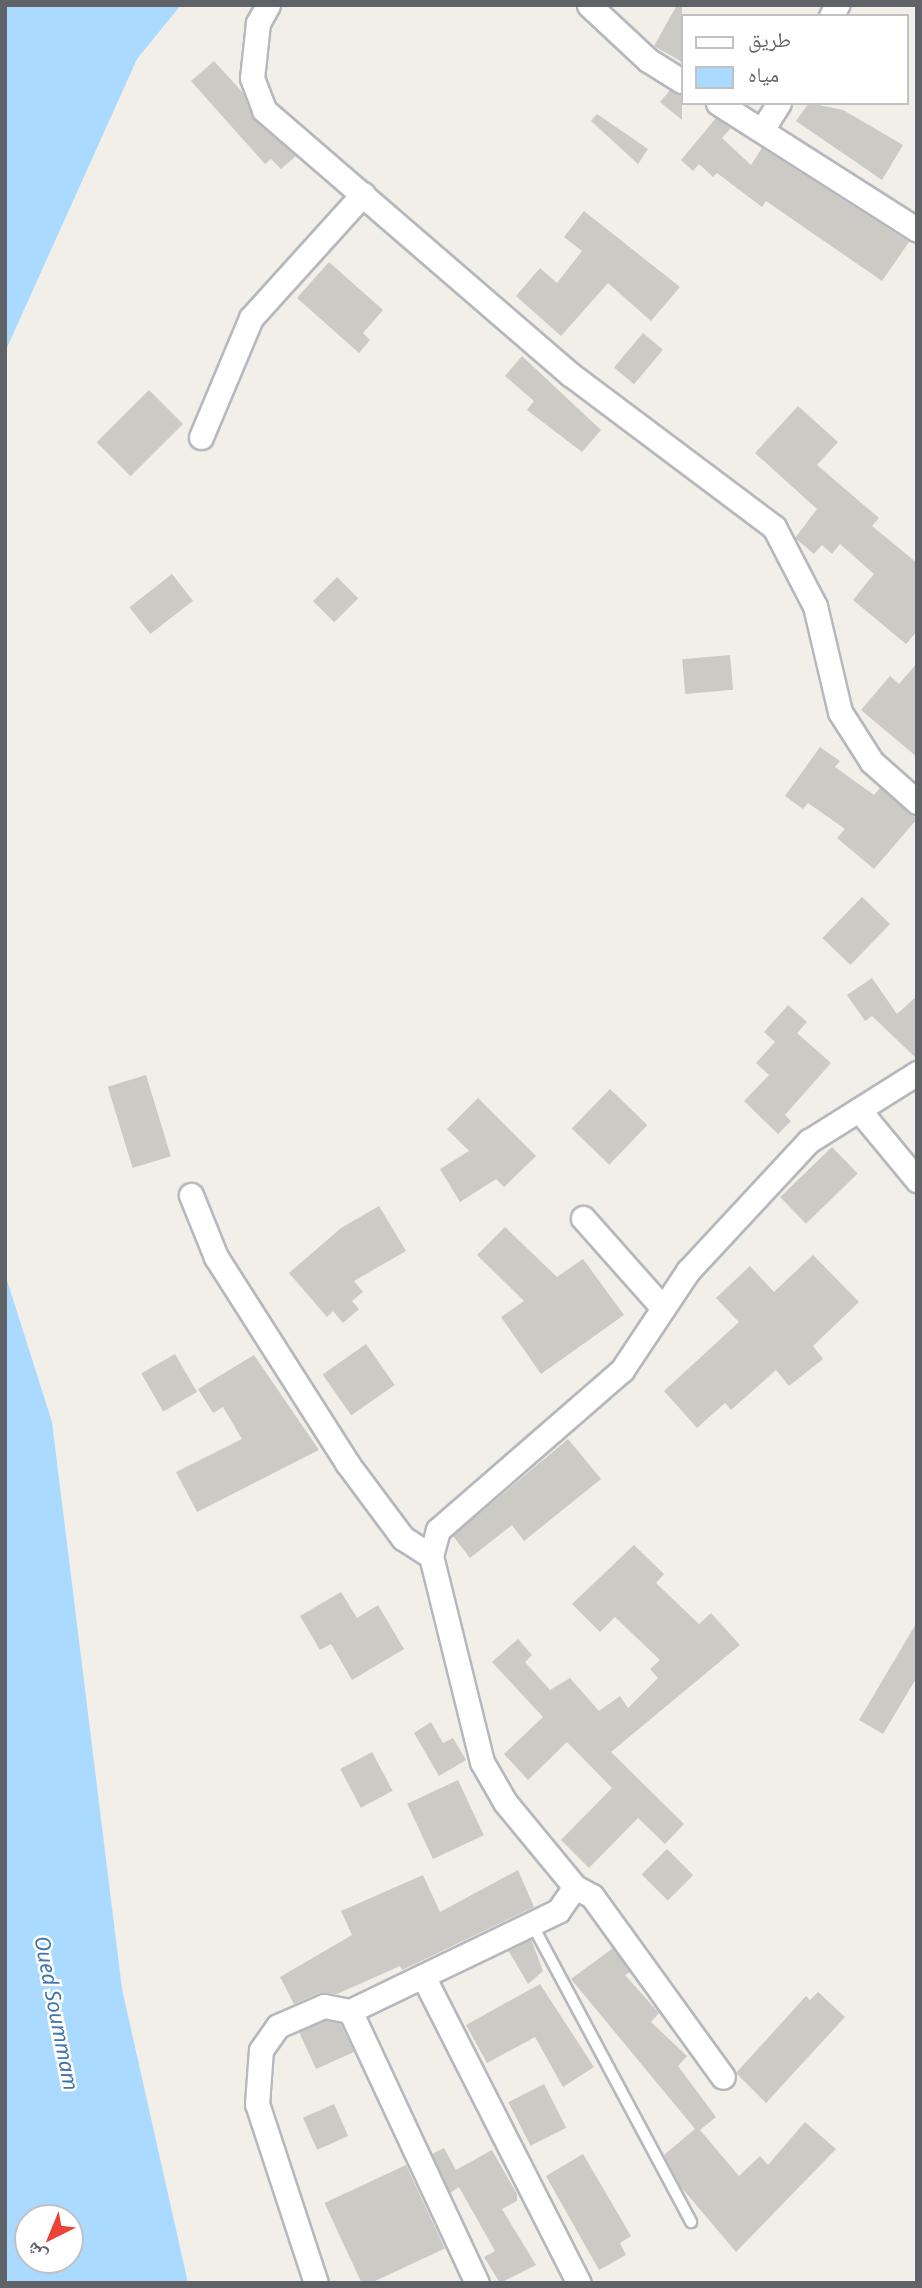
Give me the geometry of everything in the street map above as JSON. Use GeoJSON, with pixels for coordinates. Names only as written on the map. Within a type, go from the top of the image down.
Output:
{"type":"FeatureCollection","features":[{"type":"Feature","properties":{"kind":"street"},"geometry":{"type":"LineString","coordinates":[[268,5],[258,23],[252,78],[264,110],[570,374],[774,527],[815,606],[840,712],[872,762],[917,802]]}},
{"type":"Feature","properties":{"kind":"street"},"geometry":{"type":"LineString","coordinates":[[589,5],[648,60],[680,80]]}},
{"type":"Feature","properties":{"kind":"street"},"geometry":{"type":"LineString","coordinates":[[721,105],[917,230]]}},
{"type":"Feature","properties":{"kind":"street"},"geometry":{"type":"LineString","coordinates":[[762,130],[778,105]]}},
{"type":"Feature","properties":{"kind":"street"},"geometry":{"type":"LineString","coordinates":[[201,437],[251,318],[363,194]]}},
{"type":"Feature","properties":{"kind":"street"},"geometry":{"type":"LineString","coordinates":[[403,1538],[438,1530],[622,1370],[688,1270],[809,1141],[917,1073]]}},
{"type":"Feature","properties":{"kind":"street"},"geometry":{"type":"LineString","coordinates":[[859,1110],[917,1180]]}},
{"type":"Feature","properties":{"kind":"street"},"geometry":{"type":"LineString","coordinates":[[191,1195],[216,1257],[347,1463],[403,1538],[431,1556]]}},
{"type":"Feature","properties":{"kind":"street"},"geometry":{"type":"LineString","coordinates":[[583,1218],[663,1308]]}},
{"type":"Feature","properties":{"kind":"street"},"geometry":{"type":"LineString","coordinates":[[438,1530],[431,1556],[482,1762],[505,1802],[575,1888],[592,1896],[723,2077]]}},
{"type":"Feature","properties":{"kind":"street"},"geometry":{"type":"LineString","coordinates":[[316,2283],[257,2104],[261,2050],[278,2026],[324,2006],[350,2011],[558,1912],[575,1888]]}},
{"type":"Feature","properties":{"kind":"street"},"geometry":{"type":"LineString","coordinates":[[423,1976],[579,2283]]}},
{"type":"Feature","properties":{"kind":"street"},"geometry":{"type":"LineString","coordinates":[[350,2011],[477,2283]]}},
{"type":"Feature","properties":{"kind":"lane"},"geometry":{"type":"LineString","coordinates":[[532,1924],[691,2222]]}},
{"type":"Feature","properties":{"kind":"water"},"geometry":{"type":"Polygon","coordinates":[[[5,5],[181,5],[137,59],[5,352],[5,5]]]}},
{"type":"Feature","properties":{"kind":"water","name":"Oued Soummam"},"geometry":{"type":"Polygon","coordinates":[[[5,1274],[52,1422],[122,1989],[188,2283],[8,2283],[5,2269],[5,1274]]]}},
{"type":"Feature","properties":{"kind":"building"},"geometry":{"type":"Polygon","coordinates":[[[677,5],[682,5],[680,61],[654,46],[677,5]]]}},
{"type":"Feature","properties":{"kind":"building"},"geometry":{"type":"Polygon","coordinates":[[[214,61],[243,93],[254,120],[296,156],[281,169],[271,159],[265,164],[191,81],[214,61]]]}},
{"type":"Feature","properties":{"kind":"building"},"geometry":{"type":"Polygon","coordinates":[[[670,90],[680,94],[682,120],[660,102],[670,90]]]}},
{"type":"Feature","properties":{"kind":"building"},"geometry":{"type":"Polygon","coordinates":[[[808,105],[843,110],[903,145],[882,180],[796,121],[808,105]]]}},
{"type":"Feature","properties":{"kind":"building"},"geometry":{"type":"Polygon","coordinates":[[[597,114],[648,149],[638,164],[591,121],[597,114]]]}},
{"type":"Feature","properties":{"kind":"building"},"geometry":{"type":"Polygon","coordinates":[[[716,118],[731,128],[722,138],[751,165],[762,148],[909,242],[882,281],[766,201],[762,207],[717,173],[713,177],[699,164],[693,171],[681,160],[716,118]]]}},
{"type":"Feature","properties":{"kind":"building"},"geometry":{"type":"Polygon","coordinates":[[[584,211],[680,287],[651,321],[608,283],[561,336],[516,296],[540,268],[557,283],[582,251],[564,237],[584,211]]]}},
{"type":"Feature","properties":{"kind":"building"},"geometry":{"type":"Polygon","coordinates":[[[329,262],[383,310],[363,333],[370,340],[359,353],[297,298],[329,262]]]}},
{"type":"Feature","properties":{"kind":"building"},"geometry":{"type":"Polygon","coordinates":[[[643,333],[663,350],[634,384],[614,367],[643,333]]]}},
{"type":"Feature","properties":{"kind":"building"},"geometry":{"type":"Polygon","coordinates":[[[522,356],[601,430],[582,452],[527,410],[534,401],[505,376],[522,356]]]}},
{"type":"Feature","properties":{"kind":"building"},"geometry":{"type":"Polygon","coordinates":[[[149,390],[183,424],[131,476],[97,442],[149,390]]]}},
{"type":"Feature","properties":{"kind":"building"},"geometry":{"type":"Polygon","coordinates":[[[798,406],[838,442],[817,465],[879,518],[872,526],[917,563],[917,631],[906,644],[853,600],[874,574],[840,544],[832,554],[822,545],[814,554],[795,538],[817,509],[755,453],[798,406]]]}},
{"type":"Feature","properties":{"kind":"building"},"geometry":{"type":"Polygon","coordinates":[[[172,574],[193,601],[150,634],[129,607],[172,574]]]}},
{"type":"Feature","properties":{"kind":"building"},"geometry":{"type":"Polygon","coordinates":[[[337,577],[358,598],[334,622],[313,601],[337,577]]]}},
{"type":"Feature","properties":{"kind":"building"},"geometry":{"type":"Polygon","coordinates":[[[730,655],[733,690],[685,694],[682,659],[730,655]]]}},
{"type":"Feature","properties":{"kind":"building"},"geometry":{"type":"Polygon","coordinates":[[[917,663],[917,757],[861,710],[890,676],[899,684],[917,663]]]}},
{"type":"Feature","properties":{"kind":"building"},"geometry":{"type":"Polygon","coordinates":[[[820,747],[840,761],[835,767],[874,795],[880,788],[917,819],[874,869],[837,838],[845,829],[808,803],[803,809],[785,796],[820,747]]]}},
{"type":"Feature","properties":{"kind":"building"},"geometry":{"type":"Polygon","coordinates":[[[862,897],[890,924],[850,965],[822,938],[862,897]]]}},
{"type":"Feature","properties":{"kind":"building"},"geometry":{"type":"Polygon","coordinates":[[[872,978],[897,1014],[917,996],[917,1059],[872,1016],[865,1021],[847,995],[872,978]]]}},
{"type":"Feature","properties":{"kind":"building"},"geometry":{"type":"Polygon","coordinates":[[[788,1005],[807,1022],[797,1033],[831,1063],[785,1115],[791,1121],[778,1134],[744,1101],[769,1075],[756,1063],[775,1042],[764,1032],[788,1005]]]}},
{"type":"Feature","properties":{"kind":"building"},"geometry":{"type":"Polygon","coordinates":[[[146,1075],[171,1156],[133,1168],[108,1087],[146,1075]]]}},
{"type":"Feature","properties":{"kind":"building"},"geometry":{"type":"Polygon","coordinates":[[[610,1089],[647,1125],[609,1165],[572,1129],[610,1089]]]}},
{"type":"Feature","properties":{"kind":"building"},"geometry":{"type":"Polygon","coordinates":[[[478,1098],[536,1156],[504,1187],[496,1179],[460,1202],[440,1169],[469,1151],[447,1129],[478,1098]]]}},
{"type":"Feature","properties":{"kind":"building"},"geometry":{"type":"Polygon","coordinates":[[[832,1147],[858,1174],[806,1224],[780,1197],[832,1147]]]}},
{"type":"Feature","properties":{"kind":"building"},"geometry":{"type":"Polygon","coordinates":[[[379,1206],[406,1251],[354,1281],[363,1292],[352,1301],[359,1309],[343,1323],[333,1311],[327,1317],[289,1273],[341,1228],[379,1206]]]}},
{"type":"Feature","properties":{"kind":"building"},"geometry":{"type":"Polygon","coordinates":[[[505,1227],[557,1277],[583,1259],[624,1315],[541,1374],[501,1317],[524,1301],[477,1255],[505,1227]]]}},
{"type":"Feature","properties":{"kind":"building"},"geometry":{"type":"Polygon","coordinates":[[[813,1255],[859,1302],[813,1346],[823,1359],[789,1386],[776,1370],[731,1410],[725,1403],[697,1428],[664,1391],[739,1322],[716,1298],[750,1266],[774,1292],[813,1255]]]}},
{"type":"Feature","properties":{"kind":"building"},"geometry":{"type":"Polygon","coordinates":[[[366,1344],[395,1385],[351,1415],[323,1374],[366,1344]]]}},
{"type":"Feature","properties":{"kind":"building"},"geometry":{"type":"Polygon","coordinates":[[[175,1354],[197,1392],[163,1412],[141,1374],[175,1354]]]}},
{"type":"Feature","properties":{"kind":"building"},"geometry":{"type":"Polygon","coordinates":[[[254,1355],[319,1450],[197,1512],[176,1472],[242,1439],[223,1407],[213,1413],[198,1389],[254,1355]]]}},
{"type":"Feature","properties":{"kind":"building"},"geometry":{"type":"Polygon","coordinates":[[[568,1439],[601,1479],[524,1541],[512,1525],[470,1558],[453,1536],[568,1439]]]}},
{"type":"Feature","properties":{"kind":"building"},"geometry":{"type":"Polygon","coordinates":[[[634,1545],[664,1574],[656,1583],[699,1624],[711,1613],[740,1645],[611,1752],[684,1824],[665,1844],[638,1818],[589,1868],[561,1840],[612,1788],[567,1742],[528,1780],[504,1754],[543,1717],[492,1662],[518,1639],[532,1655],[525,1662],[550,1690],[570,1678],[599,1711],[620,1696],[628,1708],[658,1678],[650,1669],[660,1660],[615,1617],[600,1632],[572,1604],[634,1545]]]}},
{"type":"Feature","properties":{"kind":"building"},"geometry":{"type":"Polygon","coordinates":[[[341,1592],[357,1618],[378,1605],[404,1649],[352,1680],[331,1644],[320,1650],[300,1616],[341,1592]]]}},
{"type":"Feature","properties":{"kind":"building"},"geometry":{"type":"Polygon","coordinates":[[[917,1622],[917,1677],[883,1734],[859,1720],[917,1622]]]}},
{"type":"Feature","properties":{"kind":"building"},"geometry":{"type":"Polygon","coordinates":[[[431,1722],[443,1743],[453,1738],[466,1760],[439,1776],[414,1733],[431,1722]]]}},
{"type":"Feature","properties":{"kind":"building"},"geometry":{"type":"Polygon","coordinates":[[[372,1752],[393,1791],[361,1808],[340,1769],[372,1752]]]}},
{"type":"Feature","properties":{"kind":"building"},"geometry":{"type":"Polygon","coordinates":[[[458,1780],[484,1835],[433,1859],[407,1804],[458,1780]]]}},
{"type":"Feature","properties":{"kind":"building"},"geometry":{"type":"Polygon","coordinates":[[[667,1849],[693,1875],[668,1901],[642,1874],[667,1849]]]}},
{"type":"Feature","properties":{"kind":"building"},"geometry":{"type":"Polygon","coordinates":[[[518,1870],[534,1907],[402,1970],[400,1966],[337,1994],[319,1993],[294,2004],[280,1977],[352,1935],[341,1911],[423,1875],[440,1912],[518,1870]]]}},
{"type":"Feature","properties":{"kind":"building"},"geometry":{"type":"Polygon","coordinates":[[[531,1939],[543,1971],[528,1984],[508,1950],[531,1939]]]}},
{"type":"Feature","properties":{"kind":"building"},"geometry":{"type":"Polygon","coordinates":[[[613,1948],[630,1972],[625,1975],[659,2013],[651,2022],[687,2056],[678,2066],[716,2117],[700,2130],[739,2176],[760,2156],[768,2165],[805,2122],[836,2149],[736,2252],[681,2187],[664,2155],[695,2129],[571,1979],[613,1948]]]}},
{"type":"Feature","properties":{"kind":"building"},"geometry":{"type":"Polygon","coordinates":[[[540,1984],[594,2067],[563,2087],[535,2037],[487,2063],[466,2025],[540,1984]]]}},
{"type":"Feature","properties":{"kind":"building"},"geometry":{"type":"Polygon","coordinates":[[[818,1992],[845,2017],[766,2103],[736,2073],[806,1996],[810,2000],[818,1992]]]}},
{"type":"Feature","properties":{"kind":"building"},"geometry":{"type":"Polygon","coordinates":[[[326,2021],[340,2023],[354,2052],[316,2069],[299,2032],[326,2021]]]}},
{"type":"Feature","properties":{"kind":"building"},"geometry":{"type":"Polygon","coordinates":[[[544,2084],[566,2128],[531,2146],[508,2102],[544,2084]]]}},
{"type":"Feature","properties":{"kind":"building"},"geometry":{"type":"Polygon","coordinates":[[[334,2104],[348,2136],[317,2150],[303,2118],[334,2104]]]}},
{"type":"Feature","properties":{"kind":"building"},"geometry":{"type":"Polygon","coordinates":[[[444,2148],[456,2170],[492,2150],[517,2194],[517,2201],[502,2209],[536,2265],[500,2283],[484,2257],[495,2251],[459,2187],[450,2193],[432,2154],[444,2148]]]}},
{"type":"Feature","properties":{"kind":"building"},"geometry":{"type":"Polygon","coordinates":[[[583,2154],[631,2236],[620,2243],[626,2255],[599,2270],[546,2176],[583,2154]]]}},
{"type":"Feature","properties":{"kind":"building"},"geometry":{"type":"Polygon","coordinates":[[[406,2165],[445,2248],[371,2283],[362,2283],[324,2203],[406,2165]]]}}]}
